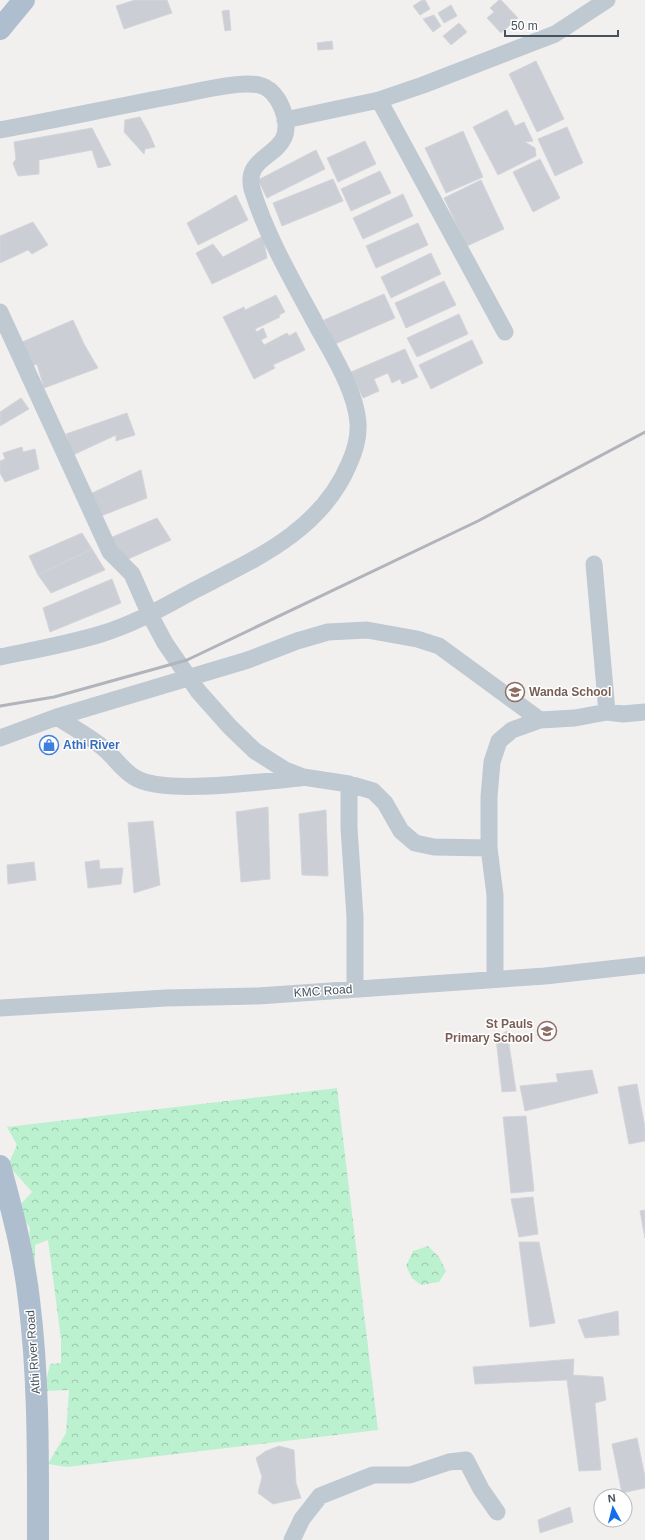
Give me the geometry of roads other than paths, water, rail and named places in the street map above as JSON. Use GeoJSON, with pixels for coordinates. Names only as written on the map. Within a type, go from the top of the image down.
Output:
{"type":"FeatureCollection","features":[{"type":"Feature","properties":{"kind":"main road"},"geometry":{"type":"LineString","coordinates":[[0,29],[24,0]]}},
{"type":"Feature","properties":{"kind":"main road","name":"Athi River Road"},"geometry":{"type":"LineString","coordinates":[[0,1166],[21,1256],[29,1298],[34,1341],[38,1540]]}},
{"type":"Feature","properties":{"kind":"street"},"geometry":{"type":"LineString","coordinates":[[285,120],[379,100],[445,77],[555,34],[607,0]]}},
{"type":"Feature","properties":{"kind":"street"},"geometry":{"type":"LineString","coordinates":[[0,130],[214,88],[253,84],[261,86],[277,98],[282,108],[285,120],[285,138],[279,147],[257,162],[250,180],[256,202],[288,273],[335,360],[354,402],[358,423],[355,452],[336,490],[325,505],[302,528],[246,563],[150,615],[101,634],[0,657]]}},
{"type":"Feature","properties":{"kind":"street"},"geometry":{"type":"LineString","coordinates":[[379,100],[505,332]]}},
{"type":"Feature","properties":{"kind":"street"},"geometry":{"type":"LineString","coordinates":[[0,312],[110,552],[132,574],[150,615],[165,642],[215,710],[255,751],[285,770],[303,777],[350,784],[373,790],[385,803],[401,831],[415,843],[434,848],[489,848]]}},
{"type":"Feature","properties":{"kind":"street"},"geometry":{"type":"LineString","coordinates":[[594,564],[607,712]]}},
{"type":"Feature","properties":{"kind":"street"},"geometry":{"type":"LineString","coordinates":[[0,738],[57,717],[190,678],[328,632],[367,630],[417,639],[439,646],[540,720]]}},
{"type":"Feature","properties":{"kind":"street"},"geometry":{"type":"LineString","coordinates":[[495,979],[495,895],[489,848],[490,778],[495,750],[499,741],[512,730],[540,720],[575,718],[607,712],[623,714],[645,712]]}},
{"type":"Feature","properties":{"kind":"street"},"geometry":{"type":"LineString","coordinates":[[57,717],[101,746],[120,766],[135,778],[149,784],[173,786],[225,785],[303,777]]}},
{"type":"Feature","properties":{"kind":"street"},"geometry":{"type":"LineString","coordinates":[[350,784],[349,828],[355,917],[355,988]]}},
{"type":"Feature","properties":{"kind":"street","name":"KMC Road"},"geometry":{"type":"LineString","coordinates":[[0,1008],[166,998],[258,996],[355,988],[545,976],[645,965]]}},
{"type":"Feature","properties":{"kind":"street"},"geometry":{"type":"LineString","coordinates":[[292,1540],[302,1519],[320,1496],[373,1475],[410,1475],[449,1462],[466,1460],[481,1489],[497,1512]]}},
{"type":"Feature","properties":{"kind":"railway"},"geometry":{"type":"LineString","coordinates":[[0,706],[54,697],[187,660],[478,521],[645,432]]}},
{"type":"Feature","properties":{"kind":"place","name":"Wanda School"},"geometry":{"type":"Point","coordinates":[515,692]}},
{"type":"Feature","properties":{"kind":"place","name":"Athi River"},"geometry":{"type":"Point","coordinates":[49,745]}},
{"type":"Feature","properties":{"kind":"place","name":"St Pauls Primary School"},"geometry":{"type":"Point","coordinates":[547,1031]}}]}
